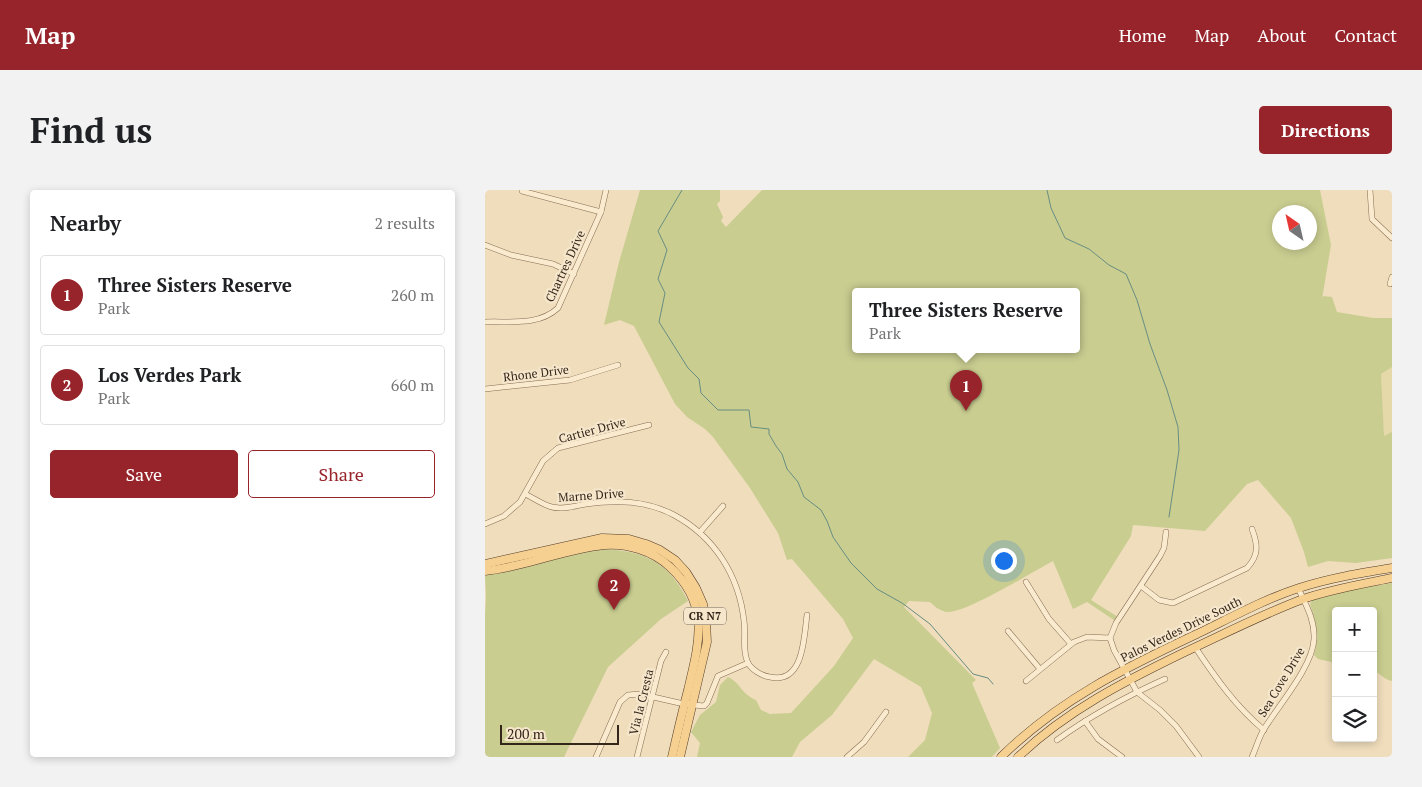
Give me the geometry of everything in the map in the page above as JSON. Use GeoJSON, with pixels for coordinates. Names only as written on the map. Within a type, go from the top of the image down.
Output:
{"type":"FeatureCollection","features":[{"type":"Feature","properties":{"kind":"main road","name":"CR N7"},"geometry":{"type":"LineString","coordinates":[[485,564],[602,538],[629,539],[652,546],[675,560],[686,572],[703,604],[707,622],[707,642],[672,757]]}},
{"type":"Feature","properties":{"kind":"main road"},"geometry":{"type":"LineString","coordinates":[[625,546],[629,542],[647,547],[652,546]]}},
{"type":"Feature","properties":{"kind":"main road","name":"CR N7"},"geometry":{"type":"LineString","coordinates":[[485,571],[604,545],[625,546],[641,550],[665,562],[682,580],[694,602],[699,619],[697,654],[680,757]]}},
{"type":"Feature","properties":{"kind":"main road","name":"Palos Verdes Drive South"},"geometry":{"type":"LineString","coordinates":[[1002,757],[1044,719],[1083,692],[1125,668],[1268,600],[1298,588],[1330,579],[1392,568]]}},
{"type":"Feature","properties":{"kind":"main road","name":"Palos Verdes Drive South"},"geometry":{"type":"LineString","coordinates":[[1018,757],[1069,716],[1130,678],[1303,599],[1334,590],[1392,578]]}},
{"type":"Feature","properties":{"kind":"street","name":"Chartres Drive"},"geometry":{"type":"LineString","coordinates":[[485,322],[526,321],[546,317],[558,308],[601,212],[606,190]]}},
{"type":"Feature","properties":{"kind":"street"},"geometry":{"type":"LineString","coordinates":[[1370,190],[1372,219],[1392,238]]}},
{"type":"Feature","properties":{"kind":"street"},"geometry":{"type":"LineString","coordinates":[[522,191],[601,212]]}},
{"type":"Feature","properties":{"kind":"street"},"geometry":{"type":"LineString","coordinates":[[485,245],[511,255],[553,264],[574,274]]}},
{"type":"Feature","properties":{"kind":"street"},"geometry":{"type":"LineString","coordinates":[[1391,284],[1392,278]]}},
{"type":"Feature","properties":{"kind":"street","name":"Rhone Drive"},"geometry":{"type":"LineString","coordinates":[[485,389],[569,380],[618,365]]}},
{"type":"Feature","properties":{"kind":"street","name":"Cartier Drive"},"geometry":{"type":"LineString","coordinates":[[485,524],[504,516],[519,502],[543,461],[558,448],[649,425]]}},
{"type":"Feature","properties":{"kind":"street","name":"Marne Drive"},"geometry":{"type":"LineString","coordinates":[[525,494],[546,505],[558,508],[620,501],[641,504],[673,514],[700,532],[720,554],[739,593],[745,624],[748,663]]}},
{"type":"Feature","properties":{"kind":"street"},"geometry":{"type":"LineString","coordinates":[[700,532],[723,506]]}},
{"type":"Feature","properties":{"kind":"street"},"geometry":{"type":"LineString","coordinates":[[1141,586],[1159,600],[1173,603],[1247,568],[1253,562],[1257,552],[1258,544],[1253,529]]}},
{"type":"Feature","properties":{"kind":"street"},"geometry":{"type":"LineString","coordinates":[[1166,532],[1164,548],[1160,556],[1116,624],[1110,638],[1137,692],[1176,726],[1199,757]]}},
{"type":"Feature","properties":{"kind":"street"},"geometry":{"type":"LineString","coordinates":[[1026,582],[1049,619],[1071,644]]}},
{"type":"Feature","properties":{"kind":"street","name":"Sea Cove Drive"},"geometry":{"type":"LineString","coordinates":[[1252,757],[1263,730],[1307,664],[1313,650],[1314,628],[1311,616],[1298,588]]}},
{"type":"Feature","properties":{"kind":"street"},"geometry":{"type":"LineString","coordinates":[[596,757],[620,702],[628,695],[633,694],[701,706],[707,703],[718,676],[748,663],[757,672],[771,678],[778,678],[791,672],[800,661],[807,615]]}},
{"type":"Feature","properties":{"kind":"street"},"geometry":{"type":"LineString","coordinates":[[1009,631],[1040,669]]}},
{"type":"Feature","properties":{"kind":"street"},"geometry":{"type":"LineString","coordinates":[[1026,681],[1071,644],[1087,637],[1110,638]]}},
{"type":"Feature","properties":{"kind":"street"},"geometry":{"type":"LineString","coordinates":[[1195,647],[1241,708],[1263,730]]}},
{"type":"Feature","properties":{"kind":"street","name":"Via la Cresta"},"geometry":{"type":"LineString","coordinates":[[637,757],[661,661],[666,652]]}},
{"type":"Feature","properties":{"kind":"street"},"geometry":{"type":"LineString","coordinates":[[1057,740],[1085,721],[1137,692],[1165,679]]}},
{"type":"Feature","properties":{"kind":"street"},"geometry":{"type":"LineString","coordinates":[[847,757],[864,742],[886,712]]}},
{"type":"Feature","properties":{"kind":"street"},"geometry":{"type":"LineString","coordinates":[[1085,721],[1098,739],[1122,757]]}},
{"type":"Feature","properties":{"kind":"shaded area"},"geometry":{"type":"Polygon","coordinates":[[[1392,367],[1392,432],[1384,436],[1381,374],[1392,367]]]}},
{"type":"Feature","properties":{"kind":"green space"},"geometry":{"type":"Polygon","coordinates":[[[640,190],[720,190],[720,201],[717,204],[723,217],[721,221],[726,227],[762,190],[1320,190],[1331,245],[1322,299],[1323,296],[1332,297],[1337,312],[1373,318],[1392,318],[1392,367],[1381,374],[1384,436],[1392,432],[1392,558],[1356,563],[1328,561],[1308,567],[1291,518],[1258,480],[1247,484],[1205,531],[1133,525],[1131,536],[1091,600],[1118,617],[1114,620],[1087,602],[1073,609],[1053,561],[984,599],[956,611],[947,612],[935,607],[930,602],[909,601],[904,607],[976,680],[972,683],[1000,748],[992,757],[908,757],[925,740],[932,713],[921,687],[874,659],[832,715],[800,742],[792,757],[697,757],[700,743],[691,732],[700,715],[716,702],[720,685],[728,677],[756,700],[761,710],[770,714],[791,713],[834,666],[853,638],[843,619],[792,559],[787,560],[778,533],[750,488],[713,437],[687,417],[675,404],[634,326],[620,320],[604,325],[619,262],[640,190]]]}},
{"type":"Feature","properties":{"kind":"green space"},"geometry":{"type":"Polygon","coordinates":[[[599,549],[628,552],[652,560],[672,576],[688,601],[661,619],[608,667],[564,757],[485,757],[485,576],[599,549]]]}},
{"type":"Feature","properties":{"kind":"green space"},"geometry":{"type":"Polygon","coordinates":[[[1392,583],[1392,681],[1377,673],[1377,607],[1332,607],[1332,662],[1318,659],[1314,655],[1317,635],[1310,604],[1312,600],[1340,592],[1392,583]]]}},
{"type":"Feature","properties":{"kind":"waterway"},"geometry":{"type":"LineString","coordinates":[[682,190],[658,231],[667,250],[658,279],[665,293],[659,322],[688,368],[699,379],[701,393],[718,410],[749,410],[751,427],[769,429],[769,434],[782,454],[787,469],[798,482],[804,497],[821,510],[833,537],[851,563],[877,589],[902,603],[930,624],[973,674],[988,678],[993,684]]}},
{"type":"Feature","properties":{"kind":"waterway"},"geometry":{"type":"LineString","coordinates":[[1047,190],[1051,208],[1065,238],[1089,249],[1109,265],[1126,274],[1137,300],[1178,427],[1179,450],[1169,517]]}},
{"type":"Feature","properties":{"kind":"place","name":"Three Sisters Reserve"},"geometry":{"type":"Point","coordinates":[966,411]}},
{"type":"Feature","properties":{"kind":"place","name":"Los Verdes Park"},"geometry":{"type":"Point","coordinates":[614,610]}}]}
